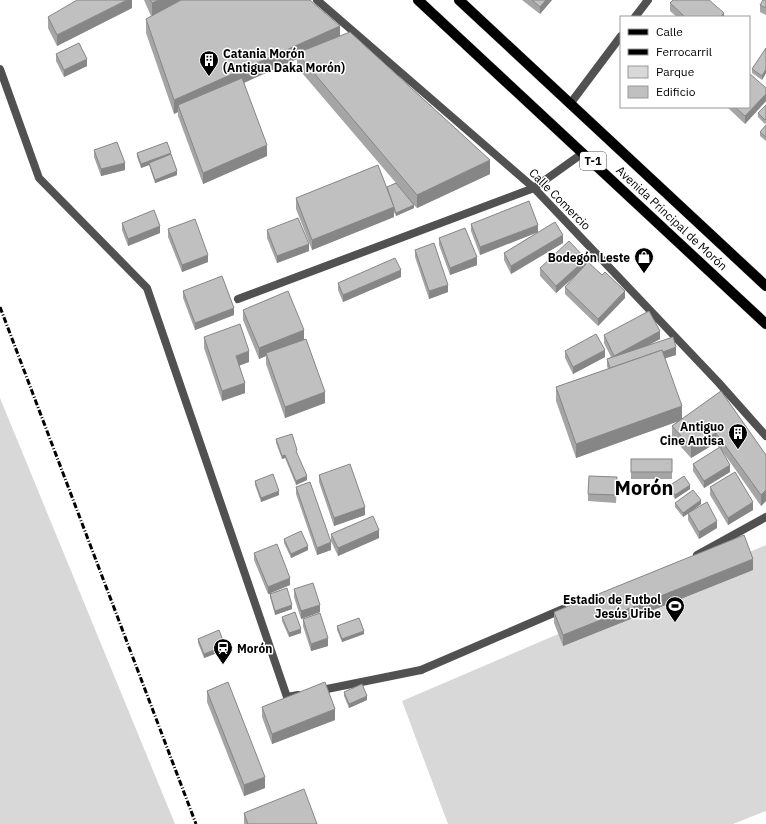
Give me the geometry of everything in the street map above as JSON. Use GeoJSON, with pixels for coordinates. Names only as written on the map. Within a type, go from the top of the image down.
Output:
{"type":"FeatureCollection","features":[{"type":"Feature","properties":{"kind":"main road","name":"Avenida Principal de Morón"},"geometry":{"type":"LineString","coordinates":[[418,0],[766,324]]}},
{"type":"Feature","properties":{"kind":"main road","name":"Avenida Principal de Morón"},"geometry":{"type":"LineString","coordinates":[[459,0],[766,286]]}},
{"type":"Feature","properties":{"kind":"street","name":"Calle Comercio"},"geometry":{"type":"LineString","coordinates":[[317,0],[534,188],[718,382],[766,436]]}},
{"type":"Feature","properties":{"kind":"street"},"geometry":{"type":"LineString","coordinates":[[637,16],[648,0]]}},
{"type":"Feature","properties":{"kind":"street"},"geometry":{"type":"LineString","coordinates":[[570,104],[620,37]]}},
{"type":"Feature","properties":{"kind":"street"},"geometry":{"type":"LineString","coordinates":[[0,69],[39,178],[147,288],[287,697],[421,670],[574,605]]}},
{"type":"Feature","properties":{"kind":"street"},"geometry":{"type":"LineString","coordinates":[[238,299],[534,188],[583,153]]}},
{"type":"Feature","properties":{"kind":"street"},"geometry":{"type":"LineString","coordinates":[[692,557],[766,517]]}},
{"type":"Feature","properties":{"kind":"green space"},"geometry":{"type":"Polygon","coordinates":[[[0,398],[175,824],[0,824],[0,398]]]}},
{"type":"Feature","properties":{"kind":"green space","name":"Estadio de Futbol Jesús Uribe"},"geometry":{"type":"Polygon","coordinates":[[[766,545],[766,811],[733,824],[448,824],[402,701],[766,545]]]}},
{"type":"Feature","properties":{"kind":"building"},"geometry":{"type":"Polygon","coordinates":[[[77,0],[127,0],[57,35],[48,17],[77,0]]]}},
{"type":"Feature","properties":{"kind":"building"},"geometry":{"type":"Polygon","coordinates":[[[150,0],[159,0],[152,3],[150,0]]]}},
{"type":"Feature","properties":{"kind":"building","name":"Catania Morón (Antigua Daka Morón)"},"geometry":{"type":"Polygon","coordinates":[[[181,0],[310,0],[340,26],[174,100],[146,19],[181,0]]]}},
{"type":"Feature","properties":{"kind":"building"},"geometry":{"type":"Polygon","coordinates":[[[532,0],[546,0],[540,7],[532,0]]]}},
{"type":"Feature","properties":{"kind":"building"},"geometry":{"type":"Polygon","coordinates":[[[673,0],[709,0],[724,13],[721,16],[684,16],[670,3],[673,0]]]}},
{"type":"Feature","properties":{"kind":"building"},"geometry":{"type":"Polygon","coordinates":[[[763,0],[766,0],[766,8],[760,5],[763,0]]]}},
{"type":"Feature","properties":{"kind":"building"},"geometry":{"type":"Polygon","coordinates":[[[350,32],[490,160],[417,195],[297,53],[350,32]]]}},
{"type":"Feature","properties":{"kind":"building"},"geometry":{"type":"Polygon","coordinates":[[[79,43],[87,59],[64,70],[56,54],[79,43]]]}},
{"type":"Feature","properties":{"kind":"building"},"geometry":{"type":"Polygon","coordinates":[[[766,48],[766,69],[762,76],[752,69],[766,48]]]}},
{"type":"Feature","properties":{"kind":"building"},"geometry":{"type":"Polygon","coordinates":[[[750,74],[766,88],[766,94],[745,116],[736,108],[750,108],[750,74]]]}},
{"type":"Feature","properties":{"kind":"building"},"geometry":{"type":"Polygon","coordinates":[[[242,78],[267,145],[203,173],[178,105],[242,78]]]}},
{"type":"Feature","properties":{"kind":"building"},"geometry":{"type":"Polygon","coordinates":[[[766,105],[766,119],[765,120],[758,113],[766,105]]]}},
{"type":"Feature","properties":{"kind":"building"},"geometry":{"type":"Polygon","coordinates":[[[766,125],[766,137],[760,132],[766,125]]]}},
{"type":"Feature","properties":{"kind":"building"},"geometry":{"type":"Polygon","coordinates":[[[117,142],[125,163],[101,169],[94,150],[117,142]]]}},
{"type":"Feature","properties":{"kind":"building"},"geometry":{"type":"Polygon","coordinates":[[[167,142],[171,153],[141,164],[137,153],[167,142]]]}},
{"type":"Feature","properties":{"kind":"building"},"geometry":{"type":"Polygon","coordinates":[[[171,154],[177,171],[155,180],[149,163],[171,154]]]}},
{"type":"Feature","properties":{"kind":"building"},"geometry":{"type":"Polygon","coordinates":[[[378,165],[394,207],[312,240],[296,198],[378,165]]]}},
{"type":"Feature","properties":{"kind":"building"},"geometry":{"type":"Polygon","coordinates":[[[396,183],[414,205],[396,213],[387,187],[396,183]]]}},
{"type":"Feature","properties":{"kind":"building"},"geometry":{"type":"Polygon","coordinates":[[[529,201],[538,225],[480,247],[471,224],[529,201]]]}},
{"type":"Feature","properties":{"kind":"building"},"geometry":{"type":"Polygon","coordinates":[[[154,210],[160,226],[128,239],[122,223],[154,210]]]}},
{"type":"Feature","properties":{"kind":"building"},"geometry":{"type":"Polygon","coordinates":[[[298,218],[309,244],[277,256],[267,230],[298,218]]]}},
{"type":"Feature","properties":{"kind":"building"},"geometry":{"type":"Polygon","coordinates":[[[195,219],[208,255],[182,265],[168,229],[195,219]]]}},
{"type":"Feature","properties":{"kind":"building"},"geometry":{"type":"Polygon","coordinates":[[[555,222],[563,235],[511,266],[504,253],[555,222]]]}},
{"type":"Feature","properties":{"kind":"building"},"geometry":{"type":"Polygon","coordinates":[[[465,228],[477,257],[450,268],[439,238],[465,228]]]}},
{"type":"Feature","properties":{"kind":"building"},"geometry":{"type":"Polygon","coordinates":[[[569,241],[586,259],[556,286],[540,268],[569,241]]]}},
{"type":"Feature","properties":{"kind":"building"},"geometry":{"type":"Polygon","coordinates":[[[434,243],[448,285],[429,291],[415,250],[434,243]]]}},
{"type":"Feature","properties":{"kind":"building"},"geometry":{"type":"Polygon","coordinates":[[[395,258],[401,270],[343,295],[338,283],[395,258]]]}},
{"type":"Feature","properties":{"kind":"building"},"geometry":{"type":"Polygon","coordinates":[[[588,262],[602,275],[605,272],[625,291],[598,319],[565,287],[588,262]]]}},
{"type":"Feature","properties":{"kind":"building"},"geometry":{"type":"Polygon","coordinates":[[[222,276],[234,308],[195,323],[183,291],[222,276]]]}},
{"type":"Feature","properties":{"kind":"building"},"geometry":{"type":"Polygon","coordinates":[[[288,291],[304,330],[259,348],[243,310],[288,291]]]}},
{"type":"Feature","properties":{"kind":"building"},"geometry":{"type":"Polygon","coordinates":[[[649,311],[660,331],[614,356],[604,335],[649,311]]]}},
{"type":"Feature","properties":{"kind":"building"},"geometry":{"type":"Polygon","coordinates":[[[240,324],[249,351],[236,356],[245,383],[222,391],[204,337],[240,324]]]}},
{"type":"Feature","properties":{"kind":"building"},"geometry":{"type":"Polygon","coordinates":[[[596,334],[605,350],[573,367],[565,351],[596,334]]]}},
{"type":"Feature","properties":{"kind":"building"},"geometry":{"type":"Polygon","coordinates":[[[673,337],[676,347],[663,352],[662,350],[610,368],[607,359],[673,337]]]}},
{"type":"Feature","properties":{"kind":"building"},"geometry":{"type":"Polygon","coordinates":[[[306,339],[325,392],[285,407],[266,353],[306,339]]]}},
{"type":"Feature","properties":{"kind":"building"},"geometry":{"type":"Polygon","coordinates":[[[662,350],[682,406],[576,444],[556,387],[662,350]]]}},
{"type":"Feature","properties":{"kind":"building","name":"Antiguo Cine Antisa"},"geometry":{"type":"Polygon","coordinates":[[[721,391],[766,455],[766,490],[761,495],[716,433],[691,447],[672,426],[721,391]]]}},
{"type":"Feature","properties":{"kind":"building"},"geometry":{"type":"Polygon","coordinates":[[[292,434],[297,450],[296,451],[307,476],[296,481],[285,455],[282,456],[276,439],[292,434]]]}},
{"type":"Feature","properties":{"kind":"building"},"geometry":{"type":"Polygon","coordinates":[[[720,447],[730,465],[704,481],[693,464],[720,447]]]}},
{"type":"Feature","properties":{"kind":"building"},"geometry":{"type":"Polygon","coordinates":[[[631,459],[672,459],[672,472],[631,472],[631,459]]]}},
{"type":"Feature","properties":{"kind":"building"},"geometry":{"type":"Polygon","coordinates":[[[350,464],[365,507],[334,518],[319,475],[350,464]]]}},
{"type":"Feature","properties":{"kind":"building"},"geometry":{"type":"Polygon","coordinates":[[[735,472],[753,502],[728,518],[710,487],[735,472]]]}},
{"type":"Feature","properties":{"kind":"building"},"geometry":{"type":"Polygon","coordinates":[[[273,474],[279,491],[261,498],[255,481],[273,474]]]}},
{"type":"Feature","properties":{"kind":"building"},"geometry":{"type":"Polygon","coordinates":[[[589,476],[617,477],[616,495],[588,494],[589,476]]]}},
{"type":"Feature","properties":{"kind":"building"},"geometry":{"type":"Polygon","coordinates":[[[684,476],[690,485],[675,495],[669,486],[684,476]]]}},
{"type":"Feature","properties":{"kind":"building"},"geometry":{"type":"Polygon","coordinates":[[[310,482],[331,542],[317,548],[296,487],[310,482]]]}},
{"type":"Feature","properties":{"kind":"building"},"geometry":{"type":"Polygon","coordinates":[[[693,490],[701,500],[683,513],[675,503],[693,490]]]}},
{"type":"Feature","properties":{"kind":"building"},"geometry":{"type":"Polygon","coordinates":[[[707,502],[717,521],[699,532],[688,513],[707,502]]]}},
{"type":"Feature","properties":{"kind":"building"},"geometry":{"type":"Polygon","coordinates":[[[373,516],[379,530],[338,548],[331,534],[373,516]]]}},
{"type":"Feature","properties":{"kind":"building"},"geometry":{"type":"Polygon","coordinates":[[[301,531],[308,546],[291,554],[284,539],[301,531]]]}},
{"type":"Feature","properties":{"kind":"building"},"geometry":{"type":"Polygon","coordinates":[[[744,535],[753,559],[563,635],[554,612],[744,535]]]}},
{"type":"Feature","properties":{"kind":"building"},"geometry":{"type":"Polygon","coordinates":[[[277,544],[290,578],[268,587],[254,553],[277,544]]]}},
{"type":"Feature","properties":{"kind":"building"},"geometry":{"type":"Polygon","coordinates":[[[313,583],[320,605],[301,611],[294,589],[313,583]]]}},
{"type":"Feature","properties":{"kind":"building"},"geometry":{"type":"Polygon","coordinates":[[[287,588],[292,605],[275,611],[270,594],[287,588]]]}},
{"type":"Feature","properties":{"kind":"building"},"geometry":{"type":"Polygon","coordinates":[[[295,612],[301,629],[289,633],[282,617],[295,612]]]}},
{"type":"Feature","properties":{"kind":"building"},"geometry":{"type":"Polygon","coordinates":[[[320,613],[328,638],[311,644],[303,619],[320,613]]]}},
{"type":"Feature","properties":{"kind":"building"},"geometry":{"type":"Polygon","coordinates":[[[359,618],[364,631],[342,639],[337,626],[359,618]]]}},
{"type":"Feature","properties":{"kind":"building"},"geometry":{"type":"Polygon","coordinates":[[[219,630],[225,646],[204,654],[198,639],[219,630]]]}},
{"type":"Feature","properties":{"kind":"building"},"geometry":{"type":"Polygon","coordinates":[[[228,682],[265,777],[244,785],[207,691],[228,682]]]}},
{"type":"Feature","properties":{"kind":"building"},"geometry":{"type":"Polygon","coordinates":[[[325,682],[335,709],[272,734],[262,707],[325,682]]]}},
{"type":"Feature","properties":{"kind":"building"},"geometry":{"type":"Polygon","coordinates":[[[362,684],[367,696],[349,704],[344,692],[362,684]]]}},
{"type":"Feature","properties":{"kind":"building"},"geometry":{"type":"Polygon","coordinates":[[[304,789],[317,824],[248,824],[244,813],[304,789]]]}},
{"type":"Feature","properties":{"kind":"railway"},"geometry":{"type":"LineString","coordinates":[[0,307],[196,824]]}},
{"type":"Feature","properties":{"kind":"place","name":"Catania Morón (Antigua Daka Morón)"},"geometry":{"type":"Point","coordinates":[209,77]}},
{"type":"Feature","properties":{"kind":"place","name":"Bodegón Leste"},"geometry":{"type":"Point","coordinates":[644,274]}},
{"type":"Feature","properties":{"kind":"place","name":"Antiguo Cine Antisa"},"geometry":{"type":"Point","coordinates":[738,450]}},
{"type":"Feature","properties":{"kind":"place","name":"Estadio de Futbol Jesús Uribe"},"geometry":{"type":"Point","coordinates":[675,623]}},
{"type":"Feature","properties":{"kind":"place","name":"Morón"},"geometry":{"type":"Point","coordinates":[223,665]}},
{"type":"Feature","properties":{"kind":"district","name":"Morón"},"geometry":{"type":"Point","coordinates":[644,487]}}]}
